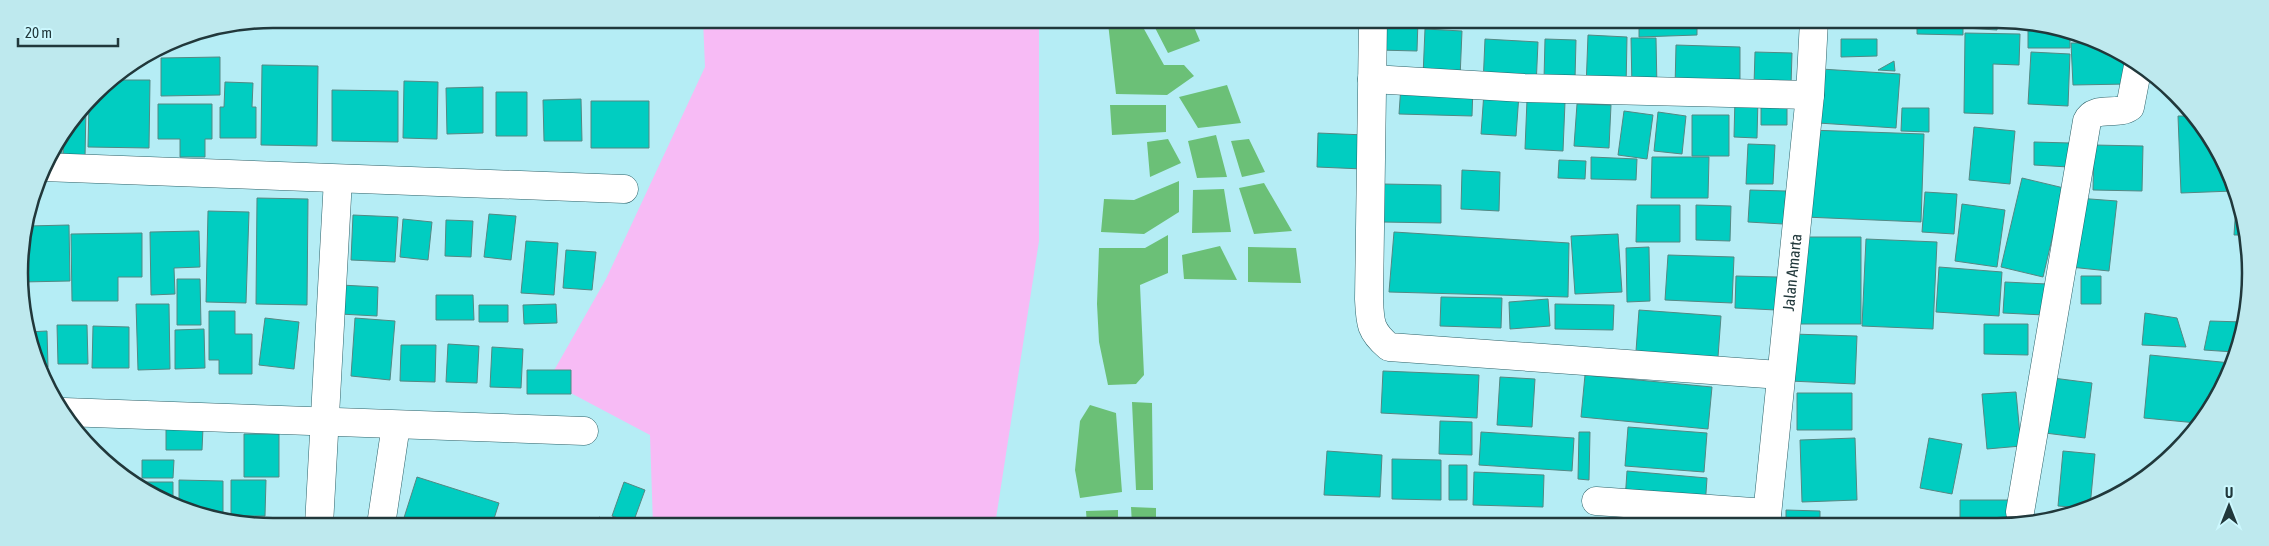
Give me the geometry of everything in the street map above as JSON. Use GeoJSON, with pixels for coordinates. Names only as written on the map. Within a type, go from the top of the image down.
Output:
{"type":"FeatureCollection","features":[{"type":"Feature","properties":{"kind":"street"},"geometry":{"type":"LineString","coordinates":[[1373,27],[1368,299],[1371,325],[1376,336],[1390,348],[1781,375]]}},
{"type":"Feature","properties":{"kind":"street","name":"Jalan Amarta"},"geometry":{"type":"LineString","coordinates":[[1766,519],[1810,95],[1814,27]]}},
{"type":"Feature","properties":{"kind":"street"},"geometry":{"type":"LineString","coordinates":[[2020,512],[2087,121],[2095,113],[2124,111],[2130,107],[2137,72]]}},
{"type":"Feature","properties":{"kind":"street"},"geometry":{"type":"LineString","coordinates":[[1372,79],[1524,88],[1810,95]]}},
{"type":"Feature","properties":{"kind":"street"},"geometry":{"type":"LineString","coordinates":[[51,167],[624,189]]}},
{"type":"Feature","properties":{"kind":"street"},"geometry":{"type":"LineString","coordinates":[[319,519],[338,179]]}},
{"type":"Feature","properties":{"kind":"street"},"geometry":{"type":"LineString","coordinates":[[71,412],[584,431]]}},
{"type":"Feature","properties":{"kind":"street"},"geometry":{"type":"LineString","coordinates":[[382,519],[396,425]]}},
{"type":"Feature","properties":{"kind":"street"},"geometry":{"type":"LineString","coordinates":[[1596,501],[1766,519]]}},
{"type":"Feature","properties":{"kind":"shaded area"},"geometry":{"type":"Polygon","coordinates":[[[703,27],[1039,27],[1039,241],[996,519],[653,519],[650,435],[548,381],[606,279],[705,67],[703,27]]]}},
{"type":"Feature","properties":{"kind":"shaded area"},"geometry":{"type":"Polygon","coordinates":[[[1108,27],[1143,27],[1164,65],[1184,65],[1194,76],[1167,95],[1116,94],[1108,27]]]}},
{"type":"Feature","properties":{"kind":"shaded area"},"geometry":{"type":"Polygon","coordinates":[[[1155,27],[1194,27],[1200,41],[1168,53],[1155,27]]]}},
{"type":"Feature","properties":{"kind":"shaded area"},"geometry":{"type":"Polygon","coordinates":[[[1227,85],[1241,123],[1198,128],[1179,97],[1227,85]]]}},
{"type":"Feature","properties":{"kind":"shaded area"},"geometry":{"type":"Polygon","coordinates":[[[1110,105],[1166,105],[1166,132],[1112,135],[1110,105]]]}},
{"type":"Feature","properties":{"kind":"shaded area"},"geometry":{"type":"Polygon","coordinates":[[[1216,135],[1227,177],[1197,178],[1188,141],[1216,135]]]}},
{"type":"Feature","properties":{"kind":"shaded area"},"geometry":{"type":"Polygon","coordinates":[[[1168,139],[1181,163],[1150,177],[1147,142],[1168,139]]]}},
{"type":"Feature","properties":{"kind":"shaded area"},"geometry":{"type":"Polygon","coordinates":[[[1249,139],[1265,172],[1242,177],[1231,141],[1249,139]]]}},
{"type":"Feature","properties":{"kind":"shaded area"},"geometry":{"type":"Polygon","coordinates":[[[1179,181],[1179,212],[1144,234],[1101,232],[1104,199],[1134,200],[1179,181]]]}},
{"type":"Feature","properties":{"kind":"shaded area"},"geometry":{"type":"Polygon","coordinates":[[[1264,183],[1292,231],[1254,234],[1239,188],[1264,183]]]}},
{"type":"Feature","properties":{"kind":"shaded area"},"geometry":{"type":"Polygon","coordinates":[[[1224,189],[1231,232],[1192,233],[1193,190],[1224,189]]]}},
{"type":"Feature","properties":{"kind":"shaded area"},"geometry":{"type":"Polygon","coordinates":[[[1168,235],[1168,273],[1140,285],[1144,375],[1136,384],[1108,385],[1099,342],[1097,304],[1099,248],[1145,248],[1168,235]]]}},
{"type":"Feature","properties":{"kind":"shaded area"},"geometry":{"type":"Polygon","coordinates":[[[1220,246],[1237,280],[1184,279],[1182,255],[1220,246]]]}},
{"type":"Feature","properties":{"kind":"shaded area"},"geometry":{"type":"Polygon","coordinates":[[[1248,247],[1296,248],[1301,283],[1248,282],[1248,247]]]}},
{"type":"Feature","properties":{"kind":"shaded area"},"geometry":{"type":"Polygon","coordinates":[[[1132,402],[1152,403],[1153,490],[1136,490],[1132,402]]]}},
{"type":"Feature","properties":{"kind":"shaded area"},"geometry":{"type":"Polygon","coordinates":[[[1090,405],[1116,413],[1122,492],[1080,498],[1075,470],[1080,421],[1090,405]]]}},
{"type":"Feature","properties":{"kind":"shaded area"},"geometry":{"type":"Polygon","coordinates":[[[1131,507],[1156,508],[1156,519],[1132,519],[1131,507]]]}},
{"type":"Feature","properties":{"kind":"shaded area"},"geometry":{"type":"Polygon","coordinates":[[[1118,510],[1118,519],[1087,519],[1086,511],[1118,510]]]}},
{"type":"Feature","properties":{"kind":"building"},"geometry":{"type":"Polygon","coordinates":[[[1379,27],[1418,27],[1417,51],[1378,50],[1379,27]]]}},
{"type":"Feature","properties":{"kind":"building"},"geometry":{"type":"Polygon","coordinates":[[[1639,27],[1697,27],[1697,35],[1639,37],[1639,27]]]}},
{"type":"Feature","properties":{"kind":"building"},"geometry":{"type":"Polygon","coordinates":[[[1818,27],[1862,27],[1862,28],[1818,27]]]}},
{"type":"Feature","properties":{"kind":"building"},"geometry":{"type":"Polygon","coordinates":[[[1917,27],[1963,27],[1963,35],[1917,34],[1917,27]]]}},
{"type":"Feature","properties":{"kind":"building"},"geometry":{"type":"Polygon","coordinates":[[[1965,27],[1997,27],[1997,30],[1965,27]]]}},
{"type":"Feature","properties":{"kind":"building"},"geometry":{"type":"Polygon","coordinates":[[[1425,29],[1462,31],[1460,78],[1423,76],[1425,29]]]}},
{"type":"Feature","properties":{"kind":"building"},"geometry":{"type":"Polygon","coordinates":[[[2028,30],[2044,32],[2070,39],[2070,48],[2028,48],[2028,30]]]}},
{"type":"Feature","properties":{"kind":"building"},"geometry":{"type":"Polygon","coordinates":[[[1965,33],[2020,34],[2019,65],[1993,64],[1993,114],[1964,113],[1965,33]]]}},
{"type":"Feature","properties":{"kind":"building"},"geometry":{"type":"Polygon","coordinates":[[[1588,35],[1627,37],[1626,89],[1586,88],[1588,35]]]}},
{"type":"Feature","properties":{"kind":"building"},"geometry":{"type":"Polygon","coordinates":[[[1631,38],[1656,38],[1657,89],[1632,89],[1631,38]]]}},
{"type":"Feature","properties":{"kind":"building"},"geometry":{"type":"Polygon","coordinates":[[[1485,39],[1538,42],[1536,87],[1483,85],[1485,39]]]}},
{"type":"Feature","properties":{"kind":"building"},"geometry":{"type":"Polygon","coordinates":[[[1545,39],[1576,40],[1575,79],[1544,79],[1545,39]]]}},
{"type":"Feature","properties":{"kind":"building"},"geometry":{"type":"Polygon","coordinates":[[[1841,39],[1877,39],[1877,56],[1841,57],[1841,39]]]}},
{"type":"Feature","properties":{"kind":"building"},"geometry":{"type":"Polygon","coordinates":[[[2071,43],[2081,43],[2090,46],[2127,66],[2128,84],[2073,85],[2071,43]]]}},
{"type":"Feature","properties":{"kind":"building"},"geometry":{"type":"Polygon","coordinates":[[[1676,45],[1740,47],[1740,89],[1675,88],[1676,45]]]}},
{"type":"Feature","properties":{"kind":"building"},"geometry":{"type":"Polygon","coordinates":[[[1755,52],[1792,53],[1791,86],[1754,85],[1755,52]]]}},
{"type":"Feature","properties":{"kind":"building"},"geometry":{"type":"Polygon","coordinates":[[[2031,52],[2070,54],[2068,106],[2028,104],[2031,52]]]}},
{"type":"Feature","properties":{"kind":"building"},"geometry":{"type":"Polygon","coordinates":[[[220,57],[220,95],[161,96],[161,58],[220,57]]]}},
{"type":"Feature","properties":{"kind":"building"},"geometry":{"type":"Polygon","coordinates":[[[1894,61],[1895,71],[1878,70],[1894,61]]]}},
{"type":"Feature","properties":{"kind":"building"},"geometry":{"type":"Polygon","coordinates":[[[262,65],[318,66],[317,146],[261,145],[262,65]]]}},
{"type":"Feature","properties":{"kind":"building"},"geometry":{"type":"Polygon","coordinates":[[[1821,69],[1900,74],[1896,128],[1818,123],[1821,69]]]}},
{"type":"Feature","properties":{"kind":"building"},"geometry":{"type":"Polygon","coordinates":[[[121,80],[150,80],[149,148],[88,147],[89,110],[99,99],[121,80]]]}},
{"type":"Feature","properties":{"kind":"building"},"geometry":{"type":"Polygon","coordinates":[[[404,81],[438,82],[437,139],[403,138],[404,81]]]}},
{"type":"Feature","properties":{"kind":"building"},"geometry":{"type":"Polygon","coordinates":[[[225,82],[253,83],[252,107],[256,107],[256,138],[220,138],[220,107],[224,107],[225,82]]]}},
{"type":"Feature","properties":{"kind":"building"},"geometry":{"type":"Polygon","coordinates":[[[1401,85],[1473,87],[1472,116],[1399,114],[1401,85]]]}},
{"type":"Feature","properties":{"kind":"building"},"geometry":{"type":"Polygon","coordinates":[[[483,87],[483,133],[447,134],[446,88],[483,87]]]}},
{"type":"Feature","properties":{"kind":"building"},"geometry":{"type":"Polygon","coordinates":[[[332,90],[398,91],[398,142],[332,141],[332,90]]]}},
{"type":"Feature","properties":{"kind":"building"},"geometry":{"type":"Polygon","coordinates":[[[496,92],[527,92],[527,136],[496,136],[496,92]]]}},
{"type":"Feature","properties":{"kind":"building"},"geometry":{"type":"Polygon","coordinates":[[[1484,92],[1519,94],[1516,136],[1481,134],[1484,92]]]}},
{"type":"Feature","properties":{"kind":"building"},"geometry":{"type":"Polygon","coordinates":[[[1735,97],[1758,98],[1757,138],[1734,137],[1735,97]]]}},
{"type":"Feature","properties":{"kind":"building"},"geometry":{"type":"Polygon","coordinates":[[[1761,98],[1787,98],[1787,125],[1761,125],[1761,98]]]}},
{"type":"Feature","properties":{"kind":"building"},"geometry":{"type":"Polygon","coordinates":[[[581,99],[582,141],[544,141],[543,100],[581,99]]]}},
{"type":"Feature","properties":{"kind":"building"},"geometry":{"type":"Polygon","coordinates":[[[1527,100],[1565,102],[1563,151],[1525,149],[1527,100]]]}},
{"type":"Feature","properties":{"kind":"building"},"geometry":{"type":"Polygon","coordinates":[[[591,101],[649,101],[649,148],[591,148],[591,101]]]}},
{"type":"Feature","properties":{"kind":"building"},"geometry":{"type":"Polygon","coordinates":[[[158,104],[212,104],[212,139],[205,139],[205,157],[180,157],[180,139],[158,139],[158,104]]]}},
{"type":"Feature","properties":{"kind":"building"},"geometry":{"type":"Polygon","coordinates":[[[1577,104],[1611,105],[1609,148],[1574,146],[1577,104]]]}},
{"type":"Feature","properties":{"kind":"building"},"geometry":{"type":"Polygon","coordinates":[[[1902,108],[1929,108],[1929,132],[1901,131],[1902,108]]]}},
{"type":"Feature","properties":{"kind":"building"},"geometry":{"type":"Polygon","coordinates":[[[1624,111],[1653,115],[1647,159],[1618,155],[1624,111]]]}},
{"type":"Feature","properties":{"kind":"building"},"geometry":{"type":"Polygon","coordinates":[[[1658,112],[1686,116],[1682,154],[1654,151],[1658,112]]]}},
{"type":"Feature","properties":{"kind":"building"},"geometry":{"type":"Polygon","coordinates":[[[86,114],[85,158],[63,157],[64,145],[86,114]]]}},
{"type":"Feature","properties":{"kind":"building"},"geometry":{"type":"Polygon","coordinates":[[[1692,115],[1729,115],[1729,156],[1692,156],[1692,115]]]}},
{"type":"Feature","properties":{"kind":"building"},"geometry":{"type":"Polygon","coordinates":[[[2178,116],[2185,116],[2209,150],[2227,191],[2181,193],[2178,116]]]}},
{"type":"Feature","properties":{"kind":"building"},"geometry":{"type":"Polygon","coordinates":[[[1974,127],[2015,131],[2010,184],[1969,180],[1974,127]]]}},
{"type":"Feature","properties":{"kind":"building"},"geometry":{"type":"Polygon","coordinates":[[[1809,130],[1924,134],[1921,222],[1805,217],[1809,130]]]}},
{"type":"Feature","properties":{"kind":"building"},"geometry":{"type":"Polygon","coordinates":[[[1318,133],[1365,135],[1363,169],[1317,167],[1318,133]]]}},
{"type":"Feature","properties":{"kind":"building"},"geometry":{"type":"Polygon","coordinates":[[[2034,142],[2070,143],[2069,167],[2034,165],[2034,142]]]}},
{"type":"Feature","properties":{"kind":"building"},"geometry":{"type":"Polygon","coordinates":[[[1748,144],[1775,145],[1773,184],[1746,184],[1748,144]]]}},
{"type":"Feature","properties":{"kind":"building"},"geometry":{"type":"Polygon","coordinates":[[[2094,145],[2143,146],[2142,191],[2093,190],[2094,145]]]}},
{"type":"Feature","properties":{"kind":"building"},"geometry":{"type":"Polygon","coordinates":[[[62,147],[62,159],[56,159],[62,147]]]}},
{"type":"Feature","properties":{"kind":"building"},"geometry":{"type":"Polygon","coordinates":[[[1591,157],[1637,159],[1636,180],[1591,179],[1591,157]]]}},
{"type":"Feature","properties":{"kind":"building"},"geometry":{"type":"Polygon","coordinates":[[[1652,157],[1709,157],[1708,198],[1651,198],[1652,157]]]}},
{"type":"Feature","properties":{"kind":"building"},"geometry":{"type":"Polygon","coordinates":[[[1559,160],[1586,161],[1585,179],[1558,178],[1559,160]]]}},
{"type":"Feature","properties":{"kind":"building"},"geometry":{"type":"Polygon","coordinates":[[[1462,170],[1500,172],[1499,211],[1461,209],[1462,170]]]}},
{"type":"Feature","properties":{"kind":"building"},"geometry":{"type":"Polygon","coordinates":[[[2022,178],[2064,188],[2043,277],[2001,267],[2022,178]]]}},
{"type":"Feature","properties":{"kind":"building"},"geometry":{"type":"Polygon","coordinates":[[[1382,184],[1441,185],[1441,223],[1382,222],[1382,184]]]}},
{"type":"Feature","properties":{"kind":"building"},"geometry":{"type":"Polygon","coordinates":[[[1750,190],[1786,191],[1783,224],[1748,222],[1750,190]]]}},
{"type":"Feature","properties":{"kind":"building"},"geometry":{"type":"Polygon","coordinates":[[[1925,192],[1957,194],[1954,234],[1922,232],[1925,192]]]}},
{"type":"Feature","properties":{"kind":"building"},"geometry":{"type":"Polygon","coordinates":[[[257,198],[308,199],[307,305],[256,304],[257,198]]]}},
{"type":"Feature","properties":{"kind":"building"},"geometry":{"type":"Polygon","coordinates":[[[2077,198],[2117,201],[2109,271],[2070,267],[2077,198]]]}},
{"type":"Feature","properties":{"kind":"building"},"geometry":{"type":"Polygon","coordinates":[[[1962,204],[2005,210],[1997,267],[1955,261],[1962,204]]]}},
{"type":"Feature","properties":{"kind":"building"},"geometry":{"type":"Polygon","coordinates":[[[1637,205],[1680,205],[1680,242],[1636,242],[1637,205]]]}},
{"type":"Feature","properties":{"kind":"building"},"geometry":{"type":"Polygon","coordinates":[[[1696,205],[1731,206],[1730,241],[1696,240],[1696,205]]]}},
{"type":"Feature","properties":{"kind":"building"},"geometry":{"type":"Polygon","coordinates":[[[208,211],[249,212],[246,303],[206,302],[208,211]]]}},
{"type":"Feature","properties":{"kind":"building"},"geometry":{"type":"Polygon","coordinates":[[[489,214],[516,216],[511,260],[484,257],[489,214]]]}},
{"type":"Feature","properties":{"kind":"building"},"geometry":{"type":"Polygon","coordinates":[[[353,215],[398,217],[395,262],[351,260],[353,215]]]}},
{"type":"Feature","properties":{"kind":"building"},"geometry":{"type":"Polygon","coordinates":[[[2235,218],[2238,235],[2234,235],[2235,218]]]}},
{"type":"Feature","properties":{"kind":"building"},"geometry":{"type":"Polygon","coordinates":[[[403,219],[432,222],[428,260],[400,257],[403,219]]]}},
{"type":"Feature","properties":{"kind":"building"},"geometry":{"type":"Polygon","coordinates":[[[446,220],[473,221],[471,257],[445,256],[446,220]]]}},
{"type":"Feature","properties":{"kind":"building"},"geometry":{"type":"Polygon","coordinates":[[[69,225],[70,281],[28,282],[28,257],[32,226],[69,225]]]}},
{"type":"Feature","properties":{"kind":"building"},"geometry":{"type":"Polygon","coordinates":[[[199,231],[200,267],[174,268],[175,294],[151,295],[150,232],[199,231]]]}},
{"type":"Feature","properties":{"kind":"building"},"geometry":{"type":"Polygon","coordinates":[[[1394,232],[1569,243],[1568,297],[1389,292],[1394,232]]]}},
{"type":"Feature","properties":{"kind":"building"},"geometry":{"type":"Polygon","coordinates":[[[142,233],[142,277],[118,277],[118,301],[72,301],[71,234],[142,233]]]}},
{"type":"Feature","properties":{"kind":"building"},"geometry":{"type":"Polygon","coordinates":[[[1618,234],[1622,292],[1575,294],[1571,236],[1618,234]]]}},
{"type":"Feature","properties":{"kind":"building"},"geometry":{"type":"Polygon","coordinates":[[[1798,237],[1861,237],[1861,324],[1798,324],[1798,237]]]}},
{"type":"Feature","properties":{"kind":"building"},"geometry":{"type":"Polygon","coordinates":[[[1866,239],[1937,242],[1933,329],[1862,326],[1866,239]]]}},
{"type":"Feature","properties":{"kind":"building"},"geometry":{"type":"Polygon","coordinates":[[[526,241],[558,243],[554,295],[521,293],[526,241]]]}},
{"type":"Feature","properties":{"kind":"building"},"geometry":{"type":"Polygon","coordinates":[[[1649,247],[1650,301],[1627,302],[1626,248],[1649,247]]]}},
{"type":"Feature","properties":{"kind":"building"},"geometry":{"type":"Polygon","coordinates":[[[566,250],[596,252],[592,290],[563,288],[566,250]]]}},
{"type":"Feature","properties":{"kind":"building"},"geometry":{"type":"Polygon","coordinates":[[[1668,255],[1734,257],[1732,303],[1665,300],[1668,255]]]}},
{"type":"Feature","properties":{"kind":"building"},"geometry":{"type":"Polygon","coordinates":[[[1939,267],[2002,272],[1999,316],[1936,312],[1939,267]]]}},
{"type":"Feature","properties":{"kind":"building"},"geometry":{"type":"Polygon","coordinates":[[[1736,276],[1777,277],[1776,310],[1735,308],[1736,276]]]}},
{"type":"Feature","properties":{"kind":"building"},"geometry":{"type":"Polygon","coordinates":[[[2081,276],[2101,276],[2101,304],[2081,304],[2081,276]]]}},
{"type":"Feature","properties":{"kind":"building"},"geometry":{"type":"Polygon","coordinates":[[[177,279],[200,279],[201,325],[177,325],[177,279]]]}},
{"type":"Feature","properties":{"kind":"building"},"geometry":{"type":"Polygon","coordinates":[[[2005,282],[2047,284],[2044,315],[2003,313],[2005,282]]]}},
{"type":"Feature","properties":{"kind":"building"},"geometry":{"type":"Polygon","coordinates":[[[341,285],[378,287],[377,316],[340,314],[341,285]]]}},
{"type":"Feature","properties":{"kind":"building"},"geometry":{"type":"Polygon","coordinates":[[[436,295],[473,295],[474,320],[436,320],[436,295]]]}},
{"type":"Feature","properties":{"kind":"building"},"geometry":{"type":"Polygon","coordinates":[[[1441,297],[1502,298],[1501,328],[1440,326],[1441,297]]]}},
{"type":"Feature","properties":{"kind":"building"},"geometry":{"type":"Polygon","coordinates":[[[1548,299],[1550,326],[1510,329],[1509,302],[1548,299]]]}},
{"type":"Feature","properties":{"kind":"building"},"geometry":{"type":"Polygon","coordinates":[[[136,304],[169,304],[170,369],[138,370],[136,304]]]}},
{"type":"Feature","properties":{"kind":"building"},"geometry":{"type":"Polygon","coordinates":[[[556,304],[557,323],[524,324],[523,305],[556,304]]]}},
{"type":"Feature","properties":{"kind":"building"},"geometry":{"type":"Polygon","coordinates":[[[1555,304],[1614,305],[1613,330],[1555,329],[1555,304]]]}},
{"type":"Feature","properties":{"kind":"building"},"geometry":{"type":"Polygon","coordinates":[[[479,305],[508,305],[508,322],[479,322],[479,305]]]}},
{"type":"Feature","properties":{"kind":"building"},"geometry":{"type":"Polygon","coordinates":[[[1639,310],[1721,316],[1718,357],[1636,351],[1639,310]]]}},
{"type":"Feature","properties":{"kind":"building"},"geometry":{"type":"Polygon","coordinates":[[[209,311],[235,311],[235,334],[252,334],[252,374],[219,374],[219,360],[209,360],[209,311]]]}},
{"type":"Feature","properties":{"kind":"building"},"geometry":{"type":"Polygon","coordinates":[[[2145,313],[2177,318],[2186,347],[2142,345],[2145,313]]]}},
{"type":"Feature","properties":{"kind":"building"},"geometry":{"type":"Polygon","coordinates":[[[265,318],[299,322],[294,369],[259,365],[265,318]]]}},
{"type":"Feature","properties":{"kind":"building"},"geometry":{"type":"Polygon","coordinates":[[[355,318],[395,321],[390,380],[351,376],[355,318]]]}},
{"type":"Feature","properties":{"kind":"building"},"geometry":{"type":"Polygon","coordinates":[[[2210,321],[2237,322],[2228,352],[2204,350],[2210,321]]]}},
{"type":"Feature","properties":{"kind":"building"},"geometry":{"type":"Polygon","coordinates":[[[1984,324],[2028,324],[2028,355],[1984,354],[1984,324]]]}},
{"type":"Feature","properties":{"kind":"building"},"geometry":{"type":"Polygon","coordinates":[[[57,325],[87,325],[88,364],[58,364],[57,325]]]}},
{"type":"Feature","properties":{"kind":"building"},"geometry":{"type":"Polygon","coordinates":[[[93,326],[129,327],[129,368],[92,368],[93,326]]]}},
{"type":"Feature","properties":{"kind":"building"},"geometry":{"type":"Polygon","coordinates":[[[204,329],[205,368],[175,369],[175,330],[204,329]]]}},
{"type":"Feature","properties":{"kind":"building"},"geometry":{"type":"Polygon","coordinates":[[[47,331],[48,367],[46,367],[35,332],[47,331]]]}},
{"type":"Feature","properties":{"kind":"building"},"geometry":{"type":"Polygon","coordinates":[[[1792,334],[1857,336],[1855,384],[1790,381],[1792,334]]]}},
{"type":"Feature","properties":{"kind":"building"},"geometry":{"type":"Polygon","coordinates":[[[448,344],[479,346],[477,383],[446,382],[448,344]]]}},
{"type":"Feature","properties":{"kind":"building"},"geometry":{"type":"Polygon","coordinates":[[[401,345],[436,345],[435,382],[400,381],[401,345]]]}},
{"type":"Feature","properties":{"kind":"building"},"geometry":{"type":"Polygon","coordinates":[[[492,347],[523,349],[521,388],[490,387],[492,347]]]}},
{"type":"Feature","properties":{"kind":"building"},"geometry":{"type":"Polygon","coordinates":[[[2150,355],[2225,362],[2209,396],[2191,422],[2144,418],[2150,355]]]}},
{"type":"Feature","properties":{"kind":"building"},"geometry":{"type":"Polygon","coordinates":[[[527,370],[571,370],[571,394],[527,394],[527,370]]]}},
{"type":"Feature","properties":{"kind":"building"},"geometry":{"type":"Polygon","coordinates":[[[1383,371],[1479,375],[1477,418],[1381,413],[1383,371]]]}},
{"type":"Feature","properties":{"kind":"building"},"geometry":{"type":"Polygon","coordinates":[[[1585,375],[1712,387],[1708,429],[1581,417],[1585,375]]]}},
{"type":"Feature","properties":{"kind":"building"},"geometry":{"type":"Polygon","coordinates":[[[1500,377],[1535,379],[1532,427],[1497,425],[1500,377]]]}},
{"type":"Feature","properties":{"kind":"building"},"geometry":{"type":"Polygon","coordinates":[[[2053,378],[2092,383],[2085,438],[2045,433],[2053,378]]]}},
{"type":"Feature","properties":{"kind":"building"},"geometry":{"type":"Polygon","coordinates":[[[2016,392],[2021,446],[1987,449],[1982,394],[2016,392]]]}},
{"type":"Feature","properties":{"kind":"building"},"geometry":{"type":"Polygon","coordinates":[[[1797,393],[1852,393],[1852,430],[1797,430],[1797,393]]]}},
{"type":"Feature","properties":{"kind":"building"},"geometry":{"type":"Polygon","coordinates":[[[1440,421],[1472,422],[1472,455],[1439,454],[1440,421]]]}},
{"type":"Feature","properties":{"kind":"building"},"geometry":{"type":"Polygon","coordinates":[[[166,427],[203,428],[202,450],[166,450],[166,427]]]}},
{"type":"Feature","properties":{"kind":"building"},"geometry":{"type":"Polygon","coordinates":[[[1628,427],[1707,433],[1704,472],[1625,466],[1628,427]]]}},
{"type":"Feature","properties":{"kind":"building"},"geometry":{"type":"Polygon","coordinates":[[[1481,432],[1574,438],[1572,471],[1479,465],[1481,432]]]}},
{"type":"Feature","properties":{"kind":"building"},"geometry":{"type":"Polygon","coordinates":[[[1579,432],[1590,432],[1589,480],[1578,479],[1579,432]]]}},
{"type":"Feature","properties":{"kind":"building"},"geometry":{"type":"Polygon","coordinates":[[[244,434],[279,434],[279,477],[244,477],[244,434]]]}},
{"type":"Feature","properties":{"kind":"building"},"geometry":{"type":"Polygon","coordinates":[[[1855,438],[1857,500],[1802,502],[1800,440],[1855,438]]]}},
{"type":"Feature","properties":{"kind":"building"},"geometry":{"type":"Polygon","coordinates":[[[1929,438],[1962,444],[1952,494],[1920,488],[1929,438]]]}},
{"type":"Feature","properties":{"kind":"building"},"geometry":{"type":"Polygon","coordinates":[[[1327,451],[1382,455],[1380,497],[1324,495],[1327,451]]]}},
{"type":"Feature","properties":{"kind":"building"},"geometry":{"type":"Polygon","coordinates":[[[2063,451],[2095,454],[2091,500],[2069,507],[2058,506],[2063,451]]]}},
{"type":"Feature","properties":{"kind":"building"},"geometry":{"type":"Polygon","coordinates":[[[1392,459],[1441,460],[1441,500],[1392,499],[1392,459]]]}},
{"type":"Feature","properties":{"kind":"building"},"geometry":{"type":"Polygon","coordinates":[[[142,460],[174,460],[173,478],[142,478],[142,460]]]}},
{"type":"Feature","properties":{"kind":"building"},"geometry":{"type":"Polygon","coordinates":[[[1449,465],[1467,465],[1467,500],[1449,500],[1449,465]]]}},
{"type":"Feature","properties":{"kind":"building"},"geometry":{"type":"Polygon","coordinates":[[[1627,471],[1707,478],[1705,508],[1625,501],[1627,471]]]}},
{"type":"Feature","properties":{"kind":"building"},"geometry":{"type":"Polygon","coordinates":[[[1474,472],[1544,475],[1543,507],[1473,505],[1474,472]]]}},
{"type":"Feature","properties":{"kind":"building"},"geometry":{"type":"Polygon","coordinates":[[[417,477],[499,503],[494,519],[404,519],[417,477]]]}},
{"type":"Feature","properties":{"kind":"building"},"geometry":{"type":"Polygon","coordinates":[[[179,480],[223,481],[223,514],[179,500],[179,480]]]}},
{"type":"Feature","properties":{"kind":"building"},"geometry":{"type":"Polygon","coordinates":[[[231,480],[266,480],[265,516],[231,515],[231,480]]]}},
{"type":"Feature","properties":{"kind":"building"},"geometry":{"type":"Polygon","coordinates":[[[144,482],[173,482],[173,497],[144,482]]]}},
{"type":"Feature","properties":{"kind":"building"},"geometry":{"type":"Polygon","coordinates":[[[624,482],[645,490],[634,519],[621,519],[612,516],[624,482]]]}},
{"type":"Feature","properties":{"kind":"building"},"geometry":{"type":"Polygon","coordinates":[[[1960,500],[2009,500],[2008,518],[1960,519],[1960,500]]]}},
{"type":"Feature","properties":{"kind":"building"},"geometry":{"type":"Polygon","coordinates":[[[1786,510],[1820,511],[1820,519],[1786,519],[1786,510]]]}}]}
